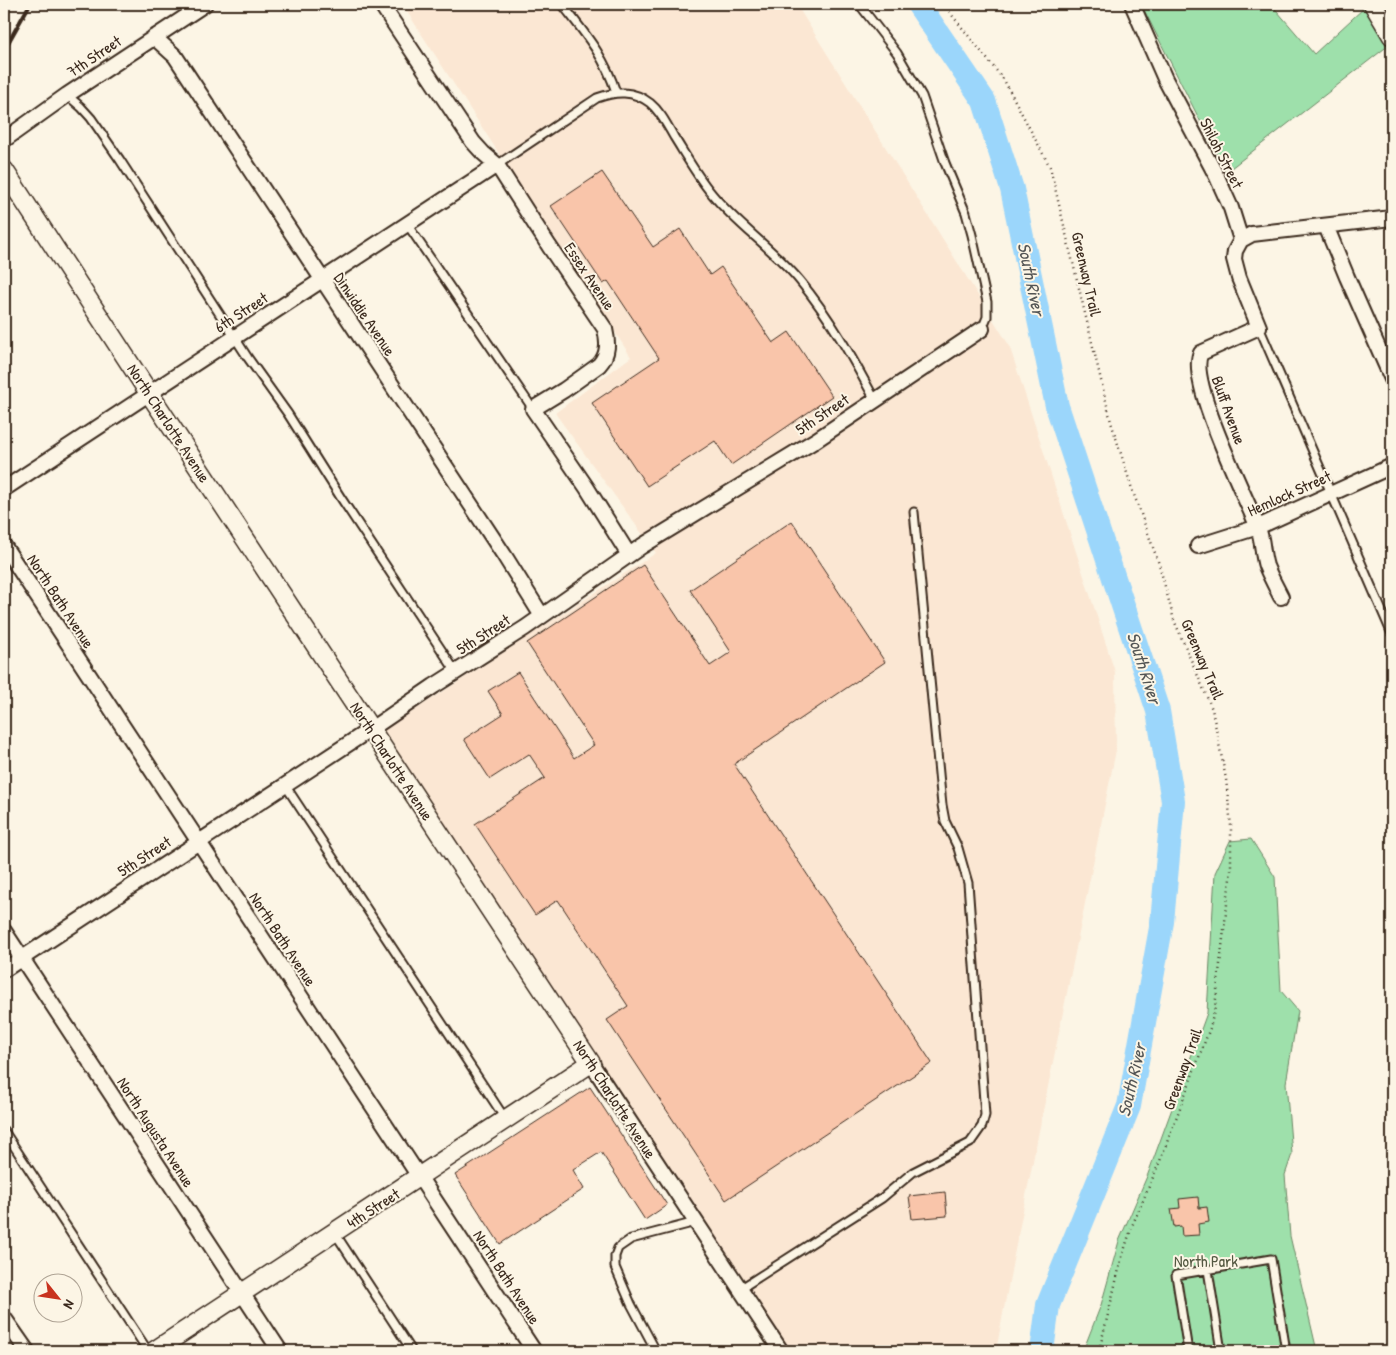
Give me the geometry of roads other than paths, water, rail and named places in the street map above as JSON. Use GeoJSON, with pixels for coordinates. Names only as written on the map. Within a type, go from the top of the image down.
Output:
{"type":"FeatureCollection","features":[{"type":"Feature","properties":{"kind":"street","name":"7th Street"},"geometry":{"type":"LineString","coordinates":[[4,140],[67,95],[205,4]]}},
{"type":"Feature","properties":{"kind":"street","name":"Essex Avenue"},"geometry":{"type":"LineString","coordinates":[[381,4],[473,142],[483,154],[497,165],[604,329],[608,340],[606,357],[600,365],[533,409]]}},
{"type":"Feature","properties":{"kind":"street","name":"Shiloh Street"},"geometry":{"type":"LineString","coordinates":[[1132,4],[1165,79],[1217,177],[1231,208],[1241,240]]}},
{"type":"Feature","properties":{"kind":"street"},"geometry":{"type":"LineString","coordinates":[[1373,4],[1392,36]]}},
{"type":"Feature","properties":{"kind":"street","name":"Dinwiddie Avenue"},"geometry":{"type":"LineString","coordinates":[[154,37],[164,44],[174,56],[504,555],[542,616]]}},
{"type":"Feature","properties":{"kind":"street","name":"6th Street"},"geometry":{"type":"LineString","coordinates":[[4,489],[497,165]]}},
{"type":"Feature","properties":{"kind":"street","name":"North Charlotte Avenue"},"geometry":{"type":"LineString","coordinates":[[4,170],[781,1351]]}},
{"type":"Feature","properties":{"kind":"street"},"geometry":{"type":"LineString","coordinates":[[1259,328],[1239,278],[1234,259],[1235,251],[1241,240],[1252,234],[1392,218]]}},
{"type":"Feature","properties":{"kind":"street"},"geometry":{"type":"LineString","coordinates":[[1326,226],[1392,379]]}},
{"type":"Feature","properties":{"kind":"street","name":"Bluff Avenue"},"geometry":{"type":"LineString","coordinates":[[1259,328],[1201,353],[1198,364],[1201,389],[1258,527],[1266,565],[1281,597]]}},
{"type":"Feature","properties":{"kind":"street","name":"5th Street"},"geometry":{"type":"LineString","coordinates":[[4,970],[542,616],[629,555],[816,440],[982,329]]}},
{"type":"Feature","properties":{"kind":"street"},"geometry":{"type":"LineString","coordinates":[[533,409],[587,488],[629,555]]}},
{"type":"Feature","properties":{"kind":"street","name":"Hemlock Street"},"geometry":{"type":"LineString","coordinates":[[1198,546],[1258,527],[1392,466]]}},
{"type":"Feature","properties":{"kind":"street","name":"North Bath Avenue"},"geometry":{"type":"LineString","coordinates":[[4,546],[534,1351]]}},
{"type":"Feature","properties":{"kind":"street","name":"North Augusta Avenue"},"geometry":{"type":"LineString","coordinates":[[4,931],[280,1351]]}},
{"type":"Feature","properties":{"kind":"street","name":"4th Street"},"geometry":{"type":"LineString","coordinates":[[154,1351],[591,1063]]}},
{"type":"Feature","properties":{"kind":"street"},"geometry":{"type":"LineString","coordinates":[[4,1318],[27,1351]]}},
{"type":"Feature","properties":{"kind":"lane"},"geometry":{"type":"LineString","coordinates":[[562,4],[601,56],[616,92]]}},
{"type":"Feature","properties":{"kind":"lane"},"geometry":{"type":"LineString","coordinates":[[859,4],[897,53],[922,96],[945,163],[966,213],[972,235],[987,302],[986,317],[982,329]]}},
{"type":"Feature","properties":{"kind":"lane"},"geometry":{"type":"LineString","coordinates":[[497,165],[597,98],[616,92],[635,94],[660,113],[696,173],[726,210],[800,280],[848,350],[875,400]]}},
{"type":"Feature","properties":{"kind":"lane"},"geometry":{"type":"LineString","coordinates":[[67,95],[90,118],[234,337],[288,414],[456,672]]}},
{"type":"Feature","properties":{"kind":"lane"},"geometry":{"type":"LineString","coordinates":[[407,224],[533,409]]}},
{"type":"Feature","properties":{"kind":"lane"},"geometry":{"type":"LineString","coordinates":[[1259,328],[1392,634]]}},
{"type":"Feature","properties":{"kind":"lane"},"geometry":{"type":"LineString","coordinates":[[740,1289],[882,1198],[913,1172],[970,1143],[982,1126],[985,1114],[968,883],[958,848],[945,821],[942,805],[914,512]]}},
{"type":"Feature","properties":{"kind":"lane"},"geometry":{"type":"LineString","coordinates":[[285,785],[507,1120]]}},
{"type":"Feature","properties":{"kind":"lane"},"geometry":{"type":"LineString","coordinates":[[4,1131],[148,1351]]}},
{"type":"Feature","properties":{"kind":"lane"},"geometry":{"type":"LineString","coordinates":[[656,1351],[631,1304],[618,1274],[615,1267],[615,1256],[618,1248],[631,1239],[696,1222]]}},
{"type":"Feature","properties":{"kind":"lane"},"geometry":{"type":"LineString","coordinates":[[335,1233],[412,1351]]}},
{"type":"Feature","properties":{"kind":"lane"},"geometry":{"type":"LineString","coordinates":[[1188,1351],[1176,1275],[1272,1259],[1286,1351]]}},
{"type":"Feature","properties":{"kind":"lane"},"geometry":{"type":"LineString","coordinates":[[1208,1270],[1221,1351]]}},
{"type":"Feature","properties":{"kind":"waterway","name":"South River"},"geometry":{"type":"LineString","coordinates":[[918,4],[984,101],[1012,189],[1057,406],[1158,711],[1173,801],[1162,922],[1129,1106],[1048,1305],[1042,1351]]}},
{"type":"Feature","properties":{"kind":"railway"},"geometry":{"type":"LineString","coordinates":[[4,50],[30,4]]}},
{"type":"Feature","properties":{"kind":"park label","name":"North Park"},"geometry":{"type":"Point","coordinates":[1206,1261]}}]}
